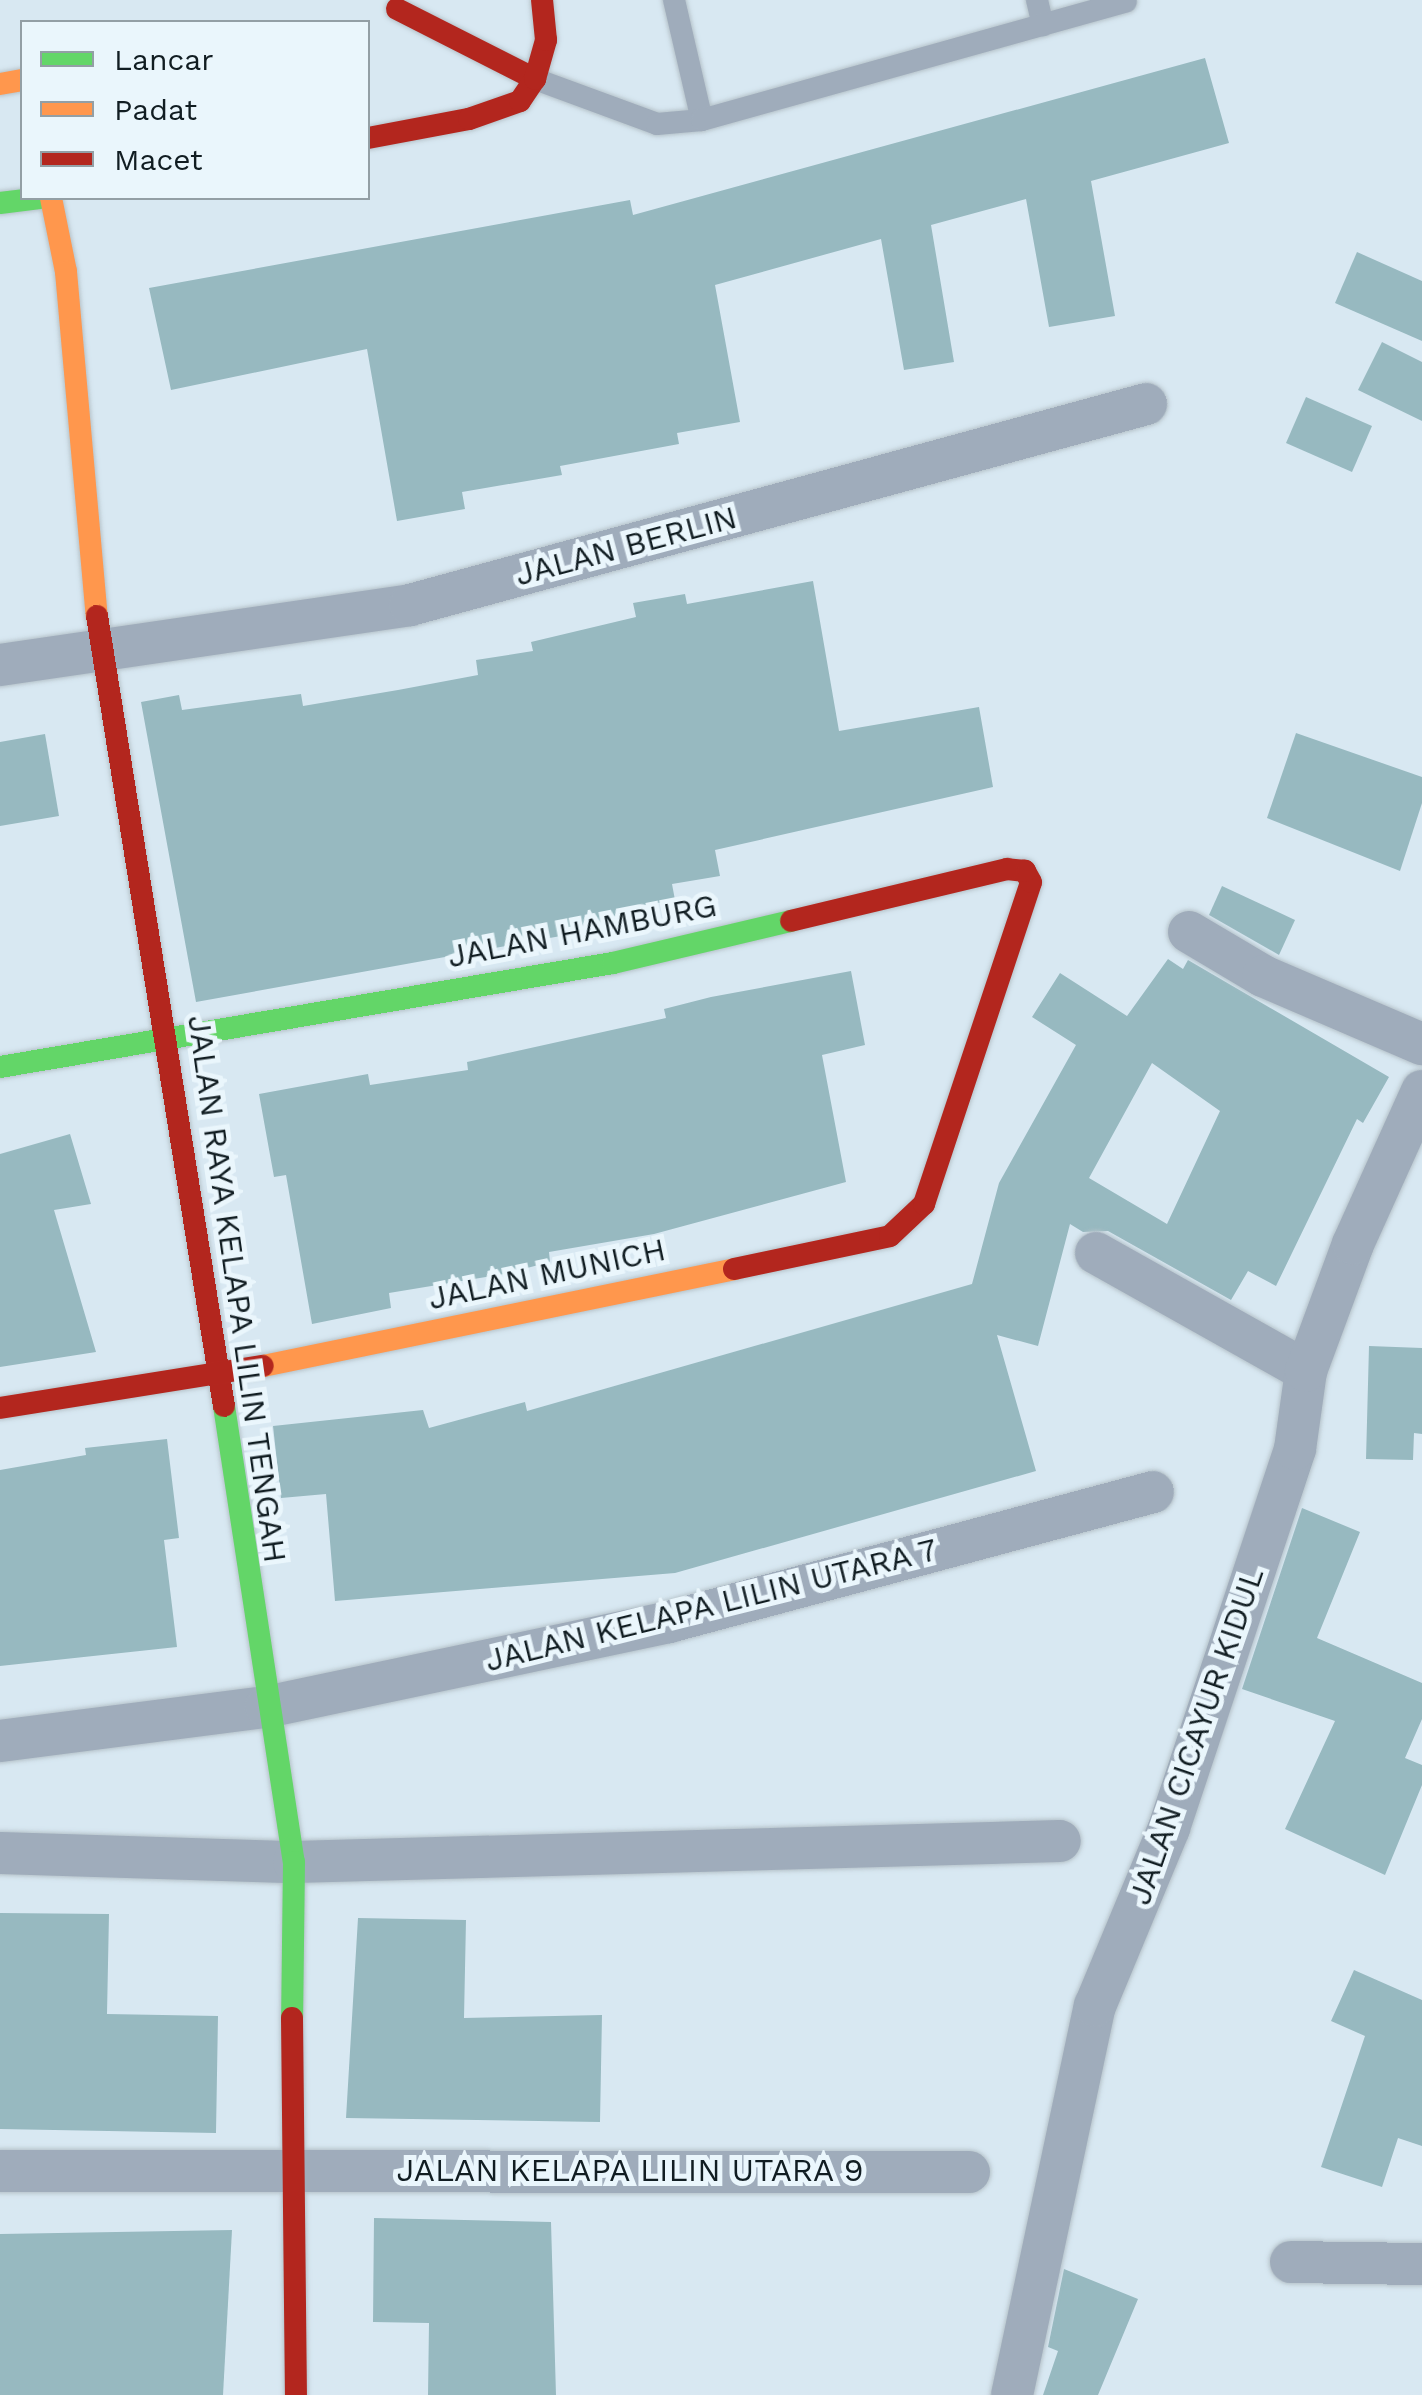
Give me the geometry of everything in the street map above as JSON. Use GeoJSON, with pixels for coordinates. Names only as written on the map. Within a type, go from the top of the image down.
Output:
{"type":"FeatureCollection","features":[{"type":"Feature","properties":{"kind":"street"},"geometry":{"type":"LineString","coordinates":[[370,138],[469,119],[520,101],[535,78],[546,40],[542,0]]}},
{"type":"Feature","properties":{"kind":"street"},"geometry":{"type":"LineString","coordinates":[[377,25],[399,5],[535,78]]}},
{"type":"Feature","properties":{"kind":"street","name":"JALAN RAYA KELAPA LILIN TENGAH"},"geometry":{"type":"LineString","coordinates":[[51,200],[66,272],[100,651],[168,1041],[266,1706],[294,1862],[290,2168],[296,2395]]}},
{"type":"Feature","properties":{"kind":"street","name":"JALAN BERLIN"},"geometry":{"type":"LineString","coordinates":[[0,665],[410,605],[1146,404]]}},
{"type":"Feature","properties":{"kind":"street","name":"JALAN HAMBURG"},"geometry":{"type":"LineString","coordinates":[[0,1067],[613,963],[1006,868],[1025,871],[1031,882],[936,1180],[924,1204],[890,1236]]}},
{"type":"Feature","properties":{"kind":"street"},"geometry":{"type":"LineString","coordinates":[[1190,932],[1264,976],[1422,1044]]}},
{"type":"Feature","properties":{"kind":"street","name":"JALAN CICAYUR KIDUL"},"geometry":{"type":"LineString","coordinates":[[1012,2395],[1095,2006],[1169,1828],[1295,1449],[1306,1372],[1353,1244],[1422,1091]]}},
{"type":"Feature","properties":{"kind":"street","name":"JALAN MUNICH"},"geometry":{"type":"LineString","coordinates":[[0,1408],[217,1376],[890,1236]]}},
{"type":"Feature","properties":{"kind":"street"},"geometry":{"type":"LineString","coordinates":[[1096,1253],[1306,1372]]}},
{"type":"Feature","properties":{"kind":"street","name":"JALAN KELAPA LILIN UTARA 7"},"geometry":{"type":"LineString","coordinates":[[0,1740],[266,1706],[669,1622],[1153,1492]]}},
{"type":"Feature","properties":{"kind":"street"},"geometry":{"type":"LineString","coordinates":[[0,1852],[294,1862],[1060,1841]]}},
{"type":"Feature","properties":{"kind":"street","name":"JALAN KELAPA LILIN UTARA 9"},"geometry":{"type":"LineString","coordinates":[[0,2172],[290,2168],[969,2172]]}},
{"type":"Feature","properties":{"kind":"street"},"geometry":{"type":"LineString","coordinates":[[1290,2262],[1422,2264]]}},
{"type":"Feature","properties":{"kind":"lane"},"geometry":{"type":"LineString","coordinates":[[674,0],[702,120]]}},
{"type":"Feature","properties":{"kind":"lane"},"geometry":{"type":"LineString","coordinates":[[1036,0],[1042,25]]}},
{"type":"Feature","properties":{"kind":"lane"},"geometry":{"type":"LineString","coordinates":[[535,78],[657,124],[702,120],[1126,2]]}},
{"type":"Feature","properties":{"kind":"building"},"geometry":{"type":"Polygon","coordinates":[[[1205,58],[1229,143],[1091,181],[1115,316],[1049,327],[1026,199],[931,225],[954,362],[904,370],[881,239],[715,285],[740,422],[677,433],[679,444],[560,466],[562,475],[462,492],[465,509],[397,521],[367,349],[171,390],[149,288],[630,200],[633,215],[1205,58]]]}},
{"type":"Feature","properties":{"kind":"building"},"geometry":{"type":"Polygon","coordinates":[[[1357,252],[1422,281],[1422,341],[1335,303],[1357,252]]]}},
{"type":"Feature","properties":{"kind":"building"},"geometry":{"type":"Polygon","coordinates":[[[1382,342],[1422,362],[1422,421],[1358,390],[1382,342]]]}},
{"type":"Feature","properties":{"kind":"building"},"geometry":{"type":"Polygon","coordinates":[[[1306,397],[1372,426],[1352,472],[1286,443],[1306,397]]]}},
{"type":"Feature","properties":{"kind":"building"},"geometry":{"type":"Polygon","coordinates":[[[813,581],[839,731],[979,707],[993,787],[715,850],[720,876],[672,884],[675,900],[630,908],[633,923],[196,1002],[141,702],[179,695],[182,710],[301,694],[303,706],[398,690],[478,675],[476,660],[533,651],[531,642],[636,617],[633,603],[685,594],[687,604],[813,581]]]}},
{"type":"Feature","properties":{"kind":"building"},"geometry":{"type":"Polygon","coordinates":[[[1296,733],[1422,777],[1422,803],[1400,871],[1267,818],[1296,733]]]}},
{"type":"Feature","properties":{"kind":"building"},"geometry":{"type":"Polygon","coordinates":[[[45,734],[59,816],[0,826],[0,742],[45,734]]]}},
{"type":"Feature","properties":{"kind":"building"},"geometry":{"type":"Polygon","coordinates":[[[1222,886],[1295,920],[1279,955],[1209,915],[1222,886]]]}},
{"type":"Feature","properties":{"kind":"building"},"geometry":{"type":"Polygon","coordinates":[[[1168,959],[1183,969],[1188,960],[1389,1077],[1363,1123],[1357,1119],[1276,1286],[1248,1271],[1231,1300],[1108,1231],[1083,1232],[1070,1224],[1038,1346],[997,1335],[1036,1471],[675,1573],[335,1601],[326,1494],[281,1498],[273,1426],[423,1410],[429,1428],[525,1402],[527,1411],[972,1284],[999,1183],[1076,1045],[1032,1017],[1060,973],[1127,1016],[1168,959]],[[1152,1063],[1089,1178],[1167,1224],[1220,1111],[1152,1063]]]}},
{"type":"Feature","properties":{"kind":"building"},"geometry":{"type":"Polygon","coordinates":[[[851,971],[865,1045],[822,1055],[846,1182],[654,1234],[549,1252],[550,1262],[504,1274],[389,1293],[391,1308],[312,1324],[286,1175],[274,1177],[259,1094],[368,1074],[370,1085],[468,1070],[467,1062],[666,1018],[664,1009],[851,971]]]}},
{"type":"Feature","properties":{"kind":"building"},"geometry":{"type":"Polygon","coordinates":[[[70,1134],[91,1204],[54,1210],[96,1352],[0,1367],[0,1154],[70,1134]]]}},
{"type":"Feature","properties":{"kind":"building"},"geometry":{"type":"Polygon","coordinates":[[[1369,1346],[1422,1348],[1422,1434],[1414,1433],[1413,1460],[1366,1459],[1369,1346]]]}},
{"type":"Feature","properties":{"kind":"building"},"geometry":{"type":"Polygon","coordinates":[[[167,1439],[179,1538],[164,1540],[177,1647],[0,1666],[0,1470],[86,1455],[85,1448],[167,1439]]]}},
{"type":"Feature","properties":{"kind":"building"},"geometry":{"type":"Polygon","coordinates":[[[1302,1508],[1360,1532],[1317,1638],[1422,1683],[1422,1719],[1405,1758],[1422,1765],[1422,1785],[1385,1875],[1285,1829],[1335,1721],[1242,1689],[1302,1508]]]}},
{"type":"Feature","properties":{"kind":"building"},"geometry":{"type":"Polygon","coordinates":[[[0,1913],[109,1914],[107,2014],[218,2016],[216,2133],[0,2129],[0,1913]]]}},
{"type":"Feature","properties":{"kind":"building"},"geometry":{"type":"Polygon","coordinates":[[[358,1918],[466,1920],[464,2018],[602,2015],[600,2122],[346,2118],[358,1918]]]}},
{"type":"Feature","properties":{"kind":"building"},"geometry":{"type":"Polygon","coordinates":[[[1354,1970],[1422,2000],[1422,2146],[1398,2138],[1382,2187],[1321,2167],[1365,2036],[1331,2021],[1354,1970]]]}},
{"type":"Feature","properties":{"kind":"building"},"geometry":{"type":"Polygon","coordinates":[[[374,2218],[551,2222],[556,2395],[428,2395],[429,2323],[373,2322],[374,2218]]]}},
{"type":"Feature","properties":{"kind":"building"},"geometry":{"type":"Polygon","coordinates":[[[232,2230],[223,2395],[0,2395],[0,2234],[232,2230]]]}},
{"type":"Feature","properties":{"kind":"building"},"geometry":{"type":"Polygon","coordinates":[[[1064,2269],[1138,2299],[1098,2395],[1043,2395],[1058,2351],[1048,2347],[1064,2269]]]}},
{"type":"Feature","properties":{"kind":"traffic: fast"},"geometry":{"type":"LineString","coordinates":[[0,203],[23,200]]}},
{"type":"Feature","properties":{"kind":"traffic: fast"},"geometry":{"type":"LineString","coordinates":[[0,1067],[613,963],[791,921]]}},
{"type":"Feature","properties":{"kind":"traffic: fast"},"geometry":{"type":"LineString","coordinates":[[224,1406],[294,1862],[292,2018]]}},
{"type":"Feature","properties":{"kind":"traffic: slow"},"geometry":{"type":"LineString","coordinates":[[0,84],[20,80]]}},
{"type":"Feature","properties":{"kind":"traffic: slow"},"geometry":{"type":"LineString","coordinates":[[51,200],[66,272],[97,616]]}},
{"type":"Feature","properties":{"kind":"traffic: slow"},"geometry":{"type":"LineString","coordinates":[[263,1366],[734,1269]]}},
{"type":"Feature","properties":{"kind":"traffic: jam"},"geometry":{"type":"LineString","coordinates":[[370,138],[469,119],[520,101],[535,79],[546,40],[542,0]]}},
{"type":"Feature","properties":{"kind":"traffic: jam"},"geometry":{"type":"LineString","coordinates":[[397,9],[535,79]]}},
{"type":"Feature","properties":{"kind":"traffic: jam"},"geometry":{"type":"LineString","coordinates":[[97,616],[224,1406]]}},
{"type":"Feature","properties":{"kind":"traffic: jam"},"geometry":{"type":"LineString","coordinates":[[734,1269],[890,1236],[924,1204],[1031,882],[1025,871],[1007,869],[791,921]]}},
{"type":"Feature","properties":{"kind":"traffic: jam"},"geometry":{"type":"LineString","coordinates":[[0,1408],[263,1366]]}},
{"type":"Feature","properties":{"kind":"traffic: jam"},"geometry":{"type":"LineString","coordinates":[[292,2018],[296,2395]]}}]}
